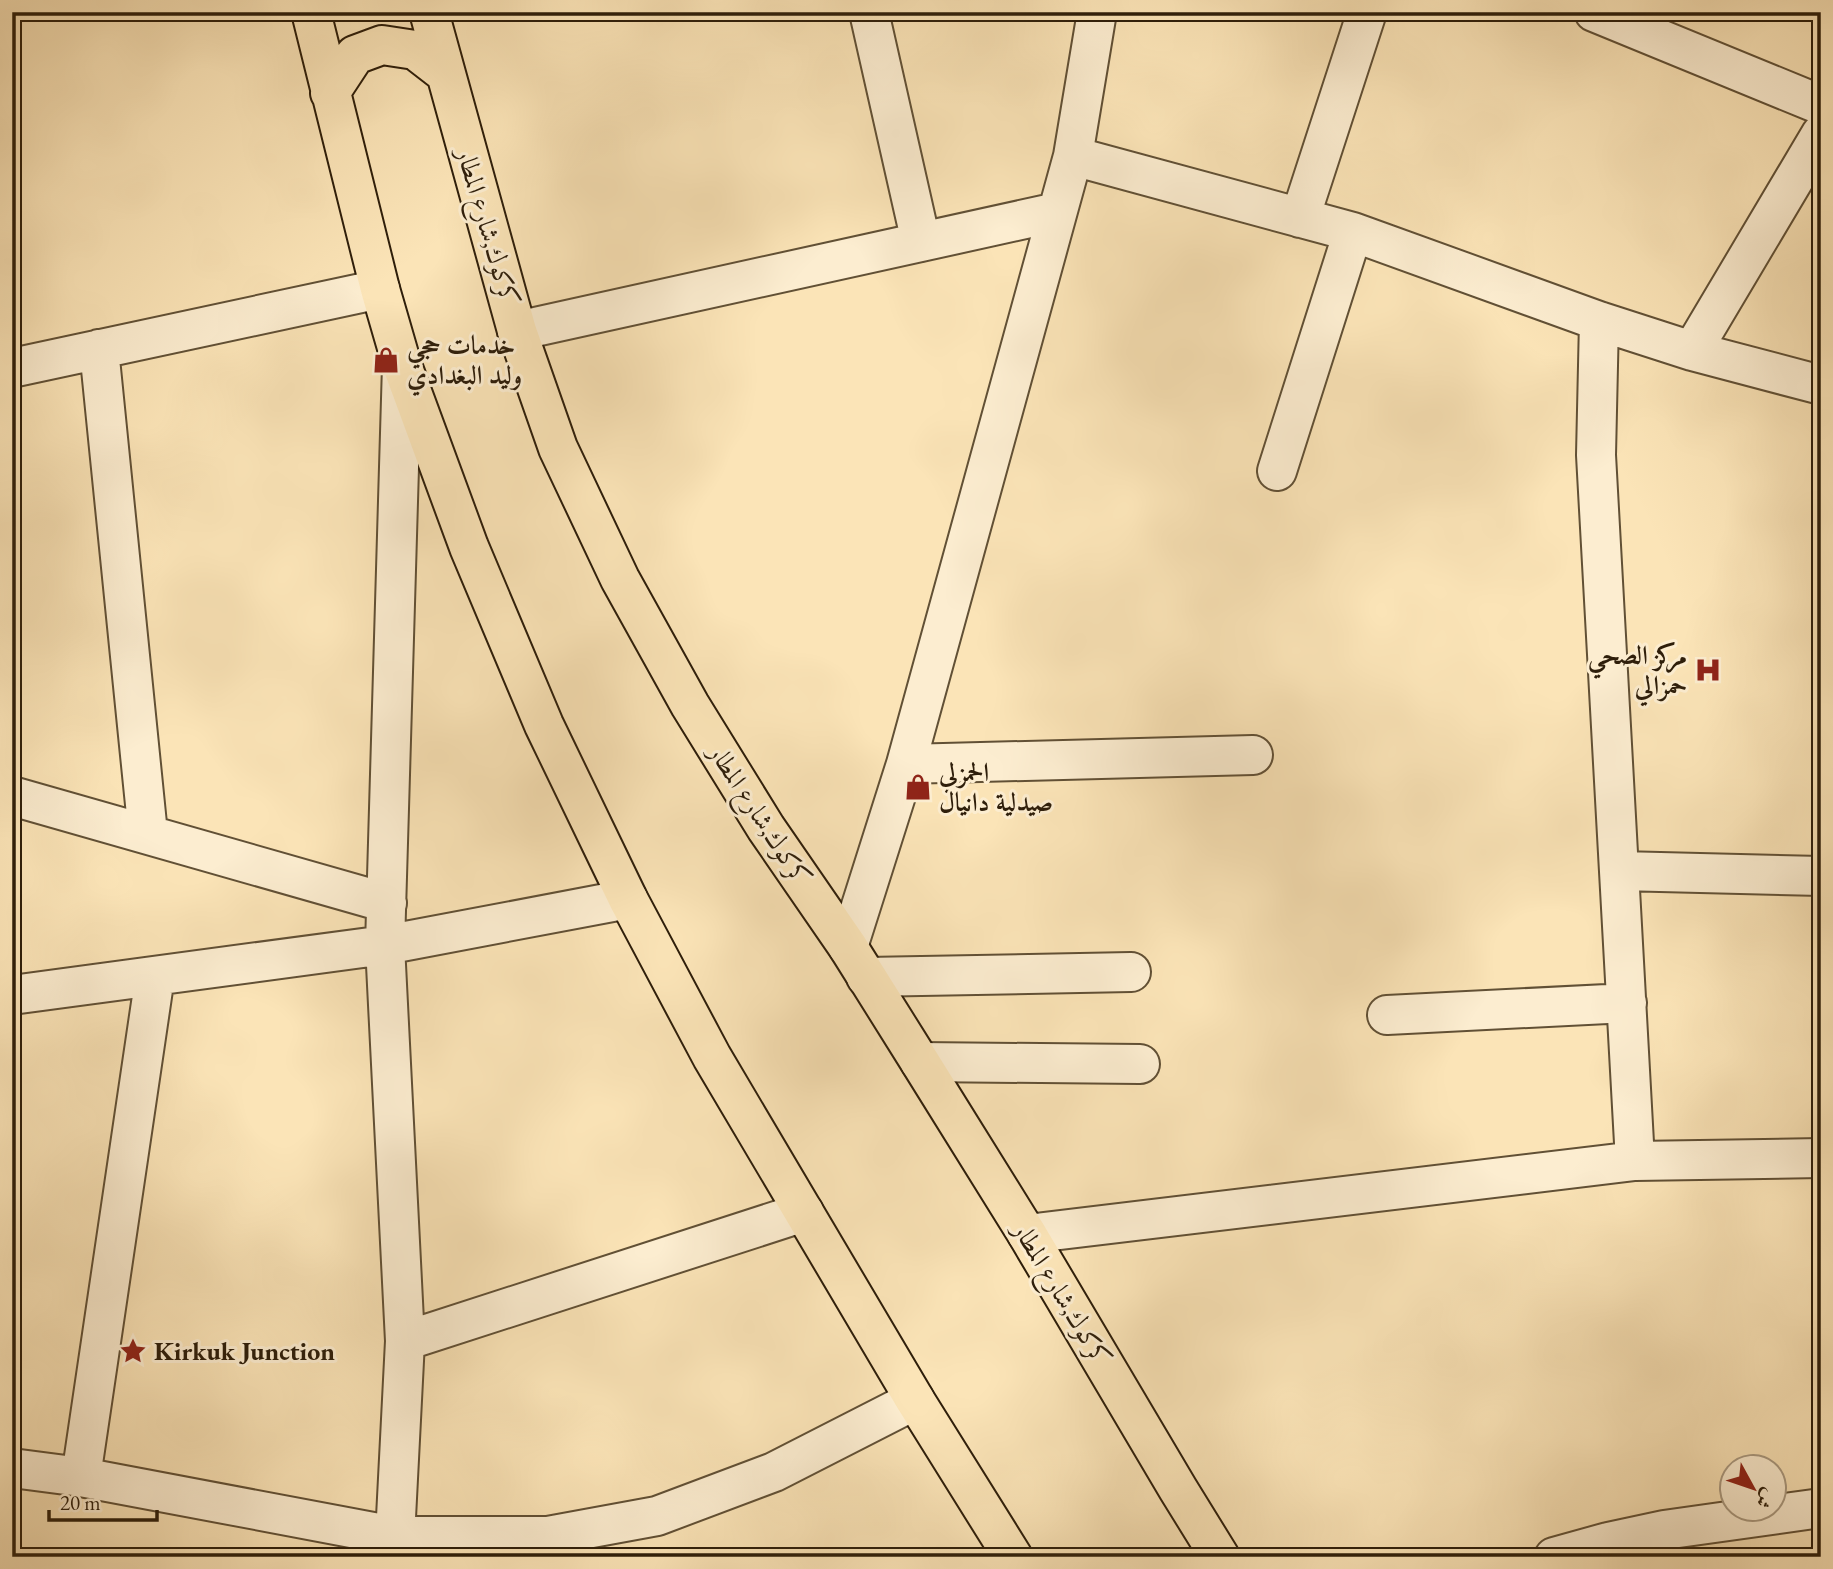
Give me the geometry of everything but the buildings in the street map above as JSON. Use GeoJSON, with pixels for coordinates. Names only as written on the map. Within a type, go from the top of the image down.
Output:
{"type":"FeatureCollection","features":[{"type":"Feature","properties":{"kind":"highway"},"geometry":{"type":"LineString","coordinates":[[311,12],[380,289],[402,365],[469,547],[533,699],[628,899],[712,1057],[915,1400],[1013,1557]]}},
{"type":"Feature","properties":{"kind":"highway","name":"كركوك,شارع المطار"},"geometry":{"type":"LineString","coordinates":[[429,12],[517,331],[558,448],[620,579],[690,705],[766,828],[857,962],[1027,1234],[1220,1557]]}},
{"type":"Feature","properties":{"kind":"highway"},"geometry":{"type":"LineString","coordinates":[[330,93],[355,55],[382,46],[415,50],[446,74]]}},
{"type":"Feature","properties":{"kind":"street"},"geometry":{"type":"LineString","coordinates":[[869,12],[920,242]]}},
{"type":"Feature","properties":{"kind":"street"},"geometry":{"type":"LineString","coordinates":[[1097,12],[1073,156],[906,764],[857,962],[1131,972]]}},
{"type":"Feature","properties":{"kind":"street"},"geometry":{"type":"LineString","coordinates":[[1300,218],[1367,12]]}},
{"type":"Feature","properties":{"kind":"street"},"geometry":{"type":"LineString","coordinates":[[1594,12],[1821,105]]}},
{"type":"Feature","properties":{"kind":"street"},"geometry":{"type":"LineString","coordinates":[[1692,351],[1821,134]]}},
{"type":"Feature","properties":{"kind":"street"},"geometry":{"type":"LineString","coordinates":[[1073,156],[1353,232],[1599,321],[1692,351],[1821,385]]}},
{"type":"Feature","properties":{"kind":"street"},"geometry":{"type":"LineString","coordinates":[[517,331],[1057,212]]}},
{"type":"Feature","properties":{"kind":"street"},"geometry":{"type":"LineString","coordinates":[[1277,471],[1353,232]]}},
{"type":"Feature","properties":{"kind":"street"},"geometry":{"type":"LineString","coordinates":[[12,368],[380,289]]}},
{"type":"Feature","properties":{"kind":"street"},"geometry":{"type":"LineString","coordinates":[[1599,321],[1597,455],[1635,1161]]}},
{"type":"Feature","properties":{"kind":"street"},"geometry":{"type":"LineString","coordinates":[[99,349],[148,834]]}},
{"type":"Feature","properties":{"kind":"street"},"geometry":{"type":"LineString","coordinates":[[394,1546],[405,1341],[385,945],[402,365]]}},
{"type":"Feature","properties":{"kind":"street"},"geometry":{"type":"LineString","coordinates":[[906,764],[1253,755]]}},
{"type":"Feature","properties":{"kind":"street"},"geometry":{"type":"LineString","coordinates":[[12,796],[387,903]]}},
{"type":"Feature","properties":{"kind":"street"},"geometry":{"type":"LineString","coordinates":[[1620,871],[1821,876]]}},
{"type":"Feature","properties":{"kind":"street"},"geometry":{"type":"LineString","coordinates":[[12,995],[385,945],[628,899]]}},
{"type":"Feature","properties":{"kind":"street"},"geometry":{"type":"LineString","coordinates":[[80,1477],[155,976]]}},
{"type":"Feature","properties":{"kind":"street"},"geometry":{"type":"LineString","coordinates":[[1387,1015],[1627,1003]]}},
{"type":"Feature","properties":{"kind":"street"},"geometry":{"type":"LineString","coordinates":[[920,1062],[1140,1065]]}},
{"type":"Feature","properties":{"kind":"street"},"geometry":{"type":"LineString","coordinates":[[1027,1234],[1635,1161],[1821,1158]]}},
{"type":"Feature","properties":{"kind":"street"},"geometry":{"type":"LineString","coordinates":[[405,1341],[804,1212]]}},
{"type":"Feature","properties":{"kind":"street"},"geometry":{"type":"LineString","coordinates":[[12,1468],[80,1477],[394,1546],[548,1536],[657,1516],[774,1472],[915,1400]]}},
{"type":"Feature","properties":{"kind":"street"},"geometry":{"type":"LineString","coordinates":[[1554,1557],[1664,1530],[1821,1508]]}},
{"type":"Feature","properties":{"kind":"place","name":"خدمات حجي وليد البغدادي"},"geometry":{"type":"Point","coordinates":[386,360]}},
{"type":"Feature","properties":{"kind":"place","name":"مركز الصحي حمزالي"},"geometry":{"type":"Point","coordinates":[1708,670]}},
{"type":"Feature","properties":{"kind":"place","name":"الحمزلي صيدلية دانيال"},"geometry":{"type":"Point","coordinates":[918,787]}},
{"type":"Feature","properties":{"kind":"place","name":"Kirkuk Junction"},"geometry":{"type":"Point","coordinates":[133,1351]}}]}
